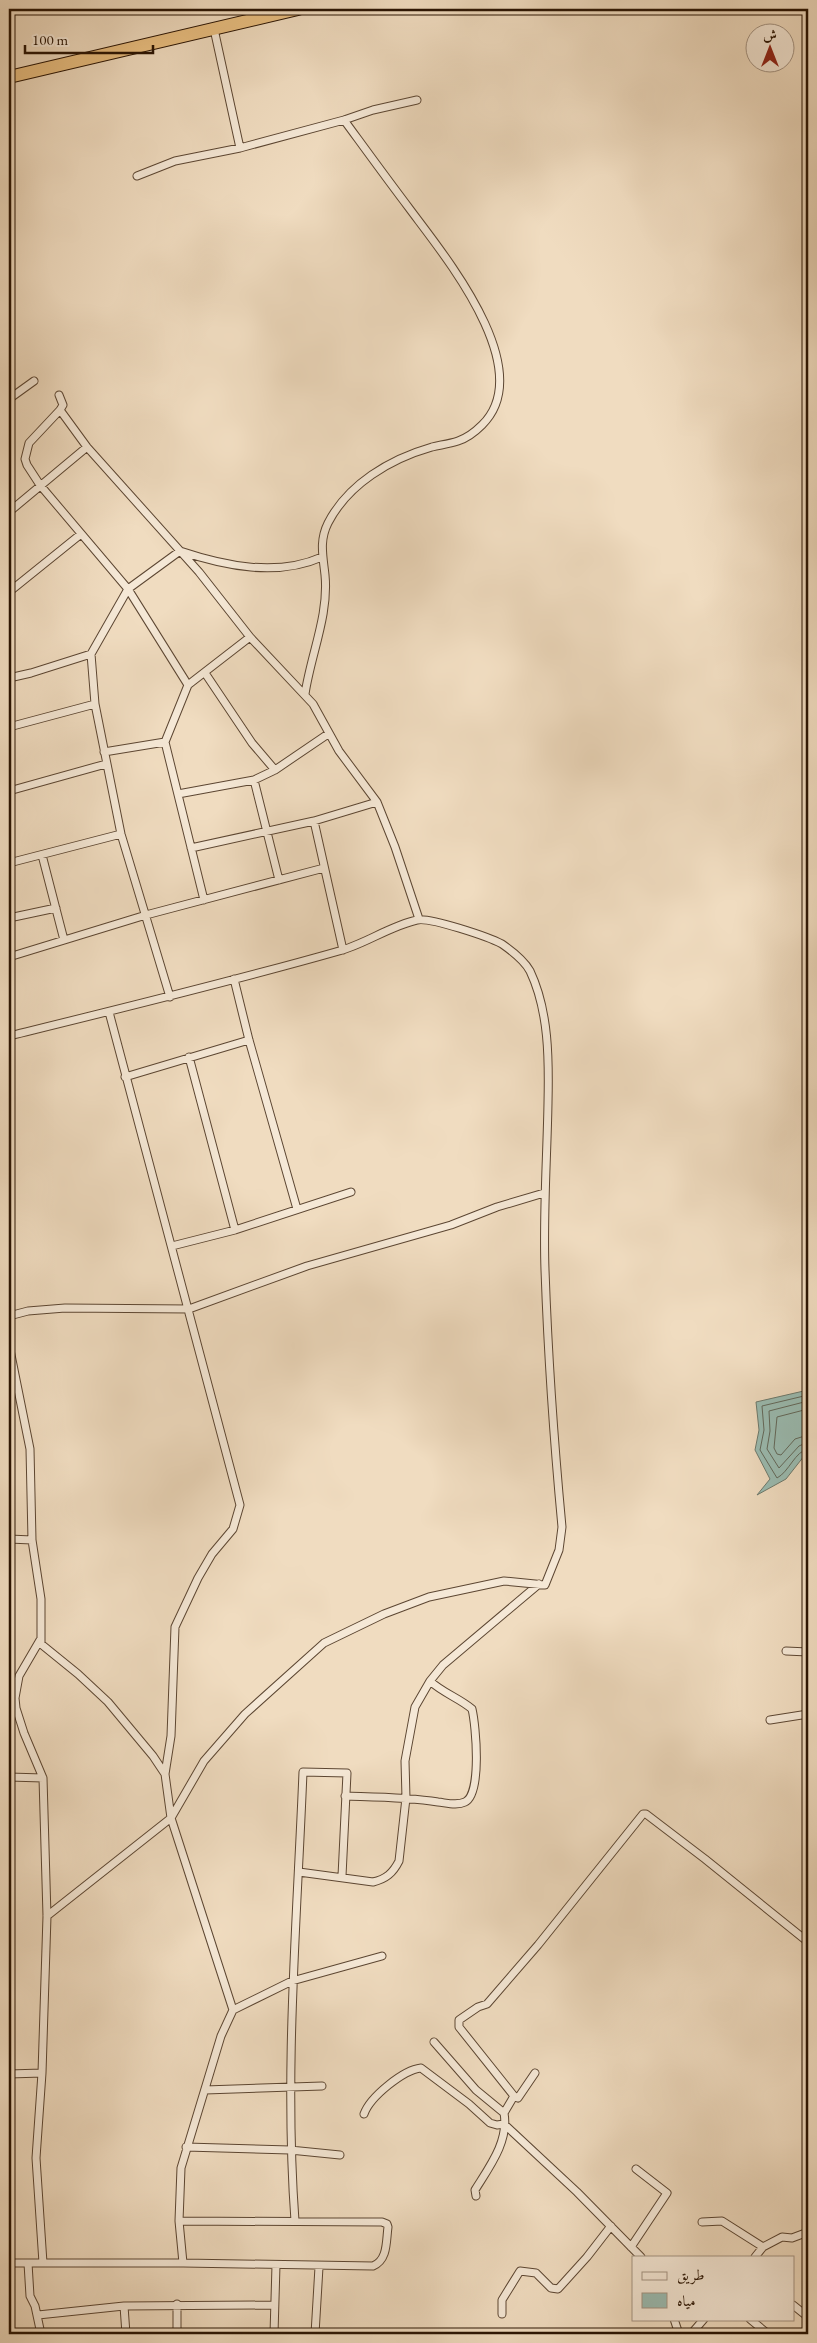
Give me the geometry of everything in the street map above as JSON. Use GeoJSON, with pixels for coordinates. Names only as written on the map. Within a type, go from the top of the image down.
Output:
{"type":"FeatureCollection","features":[{"type":"Feature","properties":{"kind":"highway"},"geometry":{"type":"LineString","coordinates":[[9,77],[298,9]]}},
{"type":"Feature","properties":{"kind":"street"},"geometry":{"type":"LineString","coordinates":[[214,29],[240,148]]}},
{"type":"Feature","properties":{"kind":"street"},"geometry":{"type":"LineString","coordinates":[[137,176],[175,161],[240,148],[374,110],[417,100]]}},
{"type":"Feature","properties":{"kind":"street"},"geometry":{"type":"LineString","coordinates":[[305,694],[326,594],[322,557],[323,534],[336,509],[350,492],[368,476],[399,459],[431,448],[457,442],[476,431],[492,414],[496,403],[499,375],[491,337],[459,277],[344,120]]}},
{"type":"Feature","properties":{"kind":"street"},"geometry":{"type":"LineString","coordinates":[[9,399],[34,380]]}},
{"type":"Feature","properties":{"kind":"street"},"geometry":{"type":"LineString","coordinates":[[59,395],[63,405],[35,435],[27,448],[27,465],[40,485],[128,589],[188,685]]}},
{"type":"Feature","properties":{"kind":"street"},"geometry":{"type":"LineString","coordinates":[[60,410],[87,447],[199,572],[250,636],[305,694],[328,734],[376,802],[395,847],[419,919]]}},
{"type":"Feature","properties":{"kind":"street"},"geometry":{"type":"LineString","coordinates":[[9,512],[87,447]]}},
{"type":"Feature","properties":{"kind":"street"},"geometry":{"type":"LineString","coordinates":[[9,592],[81,534]]}},
{"type":"Feature","properties":{"kind":"street"},"geometry":{"type":"LineString","coordinates":[[180,551],[235,566],[262,568],[294,566],[322,557]]}},
{"type":"Feature","properties":{"kind":"street"},"geometry":{"type":"LineString","coordinates":[[170,997],[121,834],[95,704],[91,654],[128,589],[180,551]]}},
{"type":"Feature","properties":{"kind":"street"},"geometry":{"type":"LineString","coordinates":[[204,900],[164,742],[188,685],[250,636]]}},
{"type":"Feature","properties":{"kind":"street"},"geometry":{"type":"LineString","coordinates":[[9,678],[91,654]]}},
{"type":"Feature","properties":{"kind":"street"},"geometry":{"type":"LineString","coordinates":[[205,673],[252,743],[275,770]]}},
{"type":"Feature","properties":{"kind":"street"},"geometry":{"type":"LineString","coordinates":[[9,727],[95,704]]}},
{"type":"Feature","properties":{"kind":"street"},"geometry":{"type":"LineString","coordinates":[[178,794],[254,780],[275,770],[328,734]]}},
{"type":"Feature","properties":{"kind":"street"},"geometry":{"type":"LineString","coordinates":[[104,752],[164,742]]}},
{"type":"Feature","properties":{"kind":"street"},"geometry":{"type":"LineString","coordinates":[[9,792],[106,764]]}},
{"type":"Feature","properties":{"kind":"street"},"geometry":{"type":"LineString","coordinates":[[254,780],[279,880]]}},
{"type":"Feature","properties":{"kind":"street"},"geometry":{"type":"LineString","coordinates":[[191,848],[314,821],[376,802]]}},
{"type":"Feature","properties":{"kind":"street"},"geometry":{"type":"LineString","coordinates":[[314,821],[343,950]]}},
{"type":"Feature","properties":{"kind":"street"},"geometry":{"type":"LineString","coordinates":[[9,863],[121,834]]}},
{"type":"Feature","properties":{"kind":"street"},"geometry":{"type":"LineString","coordinates":[[42,855],[64,940]]}},
{"type":"Feature","properties":{"kind":"street"},"geometry":{"type":"LineString","coordinates":[[9,957],[146,915],[324,868]]}},
{"type":"Feature","properties":{"kind":"street"},"geometry":{"type":"LineString","coordinates":[[9,918],[56,908]]}},
{"type":"Feature","properties":{"kind":"street"},"geometry":{"type":"LineString","coordinates":[[9,1034],[170,997],[343,950],[419,919],[443,924],[498,942],[522,960],[530,972],[546,1035],[549,1070],[548,1149],[544,1193],[545,1270],[562,1537],[545,1585],[504,1581],[429,1597],[384,1614],[324,1643],[245,1714],[204,1761],[171,1818],[47,1916]]}},
{"type":"Feature","properties":{"kind":"street"},"geometry":{"type":"LineString","coordinates":[[234,979],[249,1040],[298,1209]]}},
{"type":"Feature","properties":{"kind":"street"},"geometry":{"type":"LineString","coordinates":[[110,1012],[125,1077],[189,1309],[240,1505],[233,1529],[212,1554],[198,1578],[175,1628],[171,1736],[165,1774],[171,1818],[233,2010]]}},
{"type":"Feature","properties":{"kind":"street"},"geometry":{"type":"LineString","coordinates":[[125,1077],[249,1040]]}},
{"type":"Feature","properties":{"kind":"street"},"geometry":{"type":"LineString","coordinates":[[189,1057],[235,1230]]}},
{"type":"Feature","properties":{"kind":"street"},"geometry":{"type":"LineString","coordinates":[[172,1246],[235,1230],[350,1192]]}},
{"type":"Feature","properties":{"kind":"street"},"geometry":{"type":"LineString","coordinates":[[9,1316],[28,1311],[65,1308],[189,1309],[307,1266],[451,1225],[497,1206],[544,1193]]}},
{"type":"Feature","properties":{"kind":"street"},"geometry":{"type":"LineString","coordinates":[[9,1345],[30,1449],[32,1540],[41,1599],[40,1640],[44,1648],[78,1674],[108,1702],[148,1750],[165,1774]]}},
{"type":"Feature","properties":{"kind":"street"},"geometry":{"type":"LineString","coordinates":[[9,1539],[32,1540]]}},
{"type":"Feature","properties":{"kind":"street"},"geometry":{"type":"LineString","coordinates":[[299,1872],[342,1876],[373,1882],[382,1880],[395,1870],[398,1861],[406,1798],[405,1760],[412,1732],[415,1707],[430,1681],[443,1664],[538,1584]]}},
{"type":"Feature","properties":{"kind":"street"},"geometry":{"type":"LineString","coordinates":[[40,1640],[19,1676],[12,1708],[43,1778],[47,1916],[42,2073],[36,2158],[43,2263]]}},
{"type":"Feature","properties":{"kind":"street"},"geometry":{"type":"LineString","coordinates":[[786,1651],[808,1652]]}},
{"type":"Feature","properties":{"kind":"street"},"geometry":{"type":"LineString","coordinates":[[345,1796],[406,1798],[454,1804],[464,1802],[472,1797],[476,1740],[472,1709],[439,1690],[430,1681]]}},
{"type":"Feature","properties":{"kind":"street"},"geometry":{"type":"LineString","coordinates":[[770,1720],[808,1714]]}},
{"type":"Feature","properties":{"kind":"street"},"geometry":{"type":"LineString","coordinates":[[295,2221],[290,2150],[290,2086],[292,1981],[303,1772],[347,1773],[342,1876]]}},
{"type":"Feature","properties":{"kind":"street"},"geometry":{"type":"LineString","coordinates":[[9,1777],[43,1778]]}},
{"type":"Feature","properties":{"kind":"street"},"geometry":{"type":"LineString","coordinates":[[535,2073],[518,2098],[514,2096],[459,2027],[459,2020],[478,2007],[487,2004],[538,1946],[643,1814],[705,1858],[808,1942]]}},
{"type":"Feature","properties":{"kind":"street"},"geometry":{"type":"LineString","coordinates":[[183,2263],[179,2220],[180,2180],[186,2148],[223,2029],[233,2010],[292,1981],[382,1956]]}},
{"type":"Feature","properties":{"kind":"street"},"geometry":{"type":"LineString","coordinates":[[434,2042],[476,2090],[504,2112]]}},
{"type":"Feature","properties":{"kind":"street"},"geometry":{"type":"LineString","coordinates":[[364,2114],[368,2104],[385,2088],[421,2068],[469,2104],[490,2123],[504,2124]]}},
{"type":"Feature","properties":{"kind":"street"},"geometry":{"type":"LineString","coordinates":[[9,2074],[42,2073]]}},
{"type":"Feature","properties":{"kind":"street"},"geometry":{"type":"LineString","coordinates":[[205,2090],[322,2086]]}},
{"type":"Feature","properties":{"kind":"street"},"geometry":{"type":"LineString","coordinates":[[476,2196],[475,2190],[504,2138],[504,2112],[514,2096]]}},
{"type":"Feature","properties":{"kind":"street"},"geometry":{"type":"LineString","coordinates":[[504,2124],[640,2256]]}},
{"type":"Feature","properties":{"kind":"street"},"geometry":{"type":"LineString","coordinates":[[186,2148],[290,2150],[340,2155]]}},
{"type":"Feature","properties":{"kind":"street"},"geometry":{"type":"LineString","coordinates":[[631,2247],[667,2193],[636,2169]]}},
{"type":"Feature","properties":{"kind":"street"},"geometry":{"type":"LineString","coordinates":[[9,2263],[374,2266],[378,2264],[384,2254],[388,2227],[387,2224],[382,2222],[179,2220]]}},
{"type":"Feature","properties":{"kind":"street"},"geometry":{"type":"LineString","coordinates":[[702,2222],[722,2221],[763,2247]]}},
{"type":"Feature","properties":{"kind":"street"},"geometry":{"type":"LineString","coordinates":[[502,2314],[502,2300],[520,2271],[536,2273],[551,2288],[558,2289],[587,2257],[611,2226]]}},
{"type":"Feature","properties":{"kind":"street"},"geometry":{"type":"LineString","coordinates":[[756,2256],[763,2247],[782,2237],[800,2236],[808,2232]]}},
{"type":"Feature","properties":{"kind":"street"},"geometry":{"type":"LineString","coordinates":[[28,2263],[30,2296],[38,2315],[41,2334]]}},
{"type":"Feature","properties":{"kind":"street"},"geometry":{"type":"LineString","coordinates":[[274,2334],[276,2265]]}},
{"type":"Feature","properties":{"kind":"street"},"geometry":{"type":"LineString","coordinates":[[315,2334],[319,2267]]}},
{"type":"Feature","properties":{"kind":"street"},"geometry":{"type":"LineString","coordinates":[[38,2315],[124,2306],[176,2304],[274,2305]]}},
{"type":"Feature","properties":{"kind":"street"},"geometry":{"type":"LineString","coordinates":[[176,2304],[177,2334]]}},
{"type":"Feature","properties":{"kind":"street"},"geometry":{"type":"LineString","coordinates":[[124,2306],[126,2334]]}},
{"type":"Feature","properties":{"kind":"street"},"geometry":{"type":"LineString","coordinates":[[794,2306],[808,2317]]}},
{"type":"Feature","properties":{"kind":"street"},"geometry":{"type":"LineString","coordinates":[[674,2320],[679,2334]]}},
{"type":"Feature","properties":{"kind":"street"},"geometry":{"type":"LineString","coordinates":[[691,2334],[703,2320]]}},
{"type":"Feature","properties":{"kind":"street"},"geometry":{"type":"LineString","coordinates":[[751,2320],[768,2334]]}},
{"type":"Feature","properties":{"kind":"water"},"geometry":{"type":"Polygon","coordinates":[[[808,1390],[808,1451],[786,1479],[757,1495],[770,1479],[755,1450],[759,1430],[756,1402],[808,1390]]]}}]}
